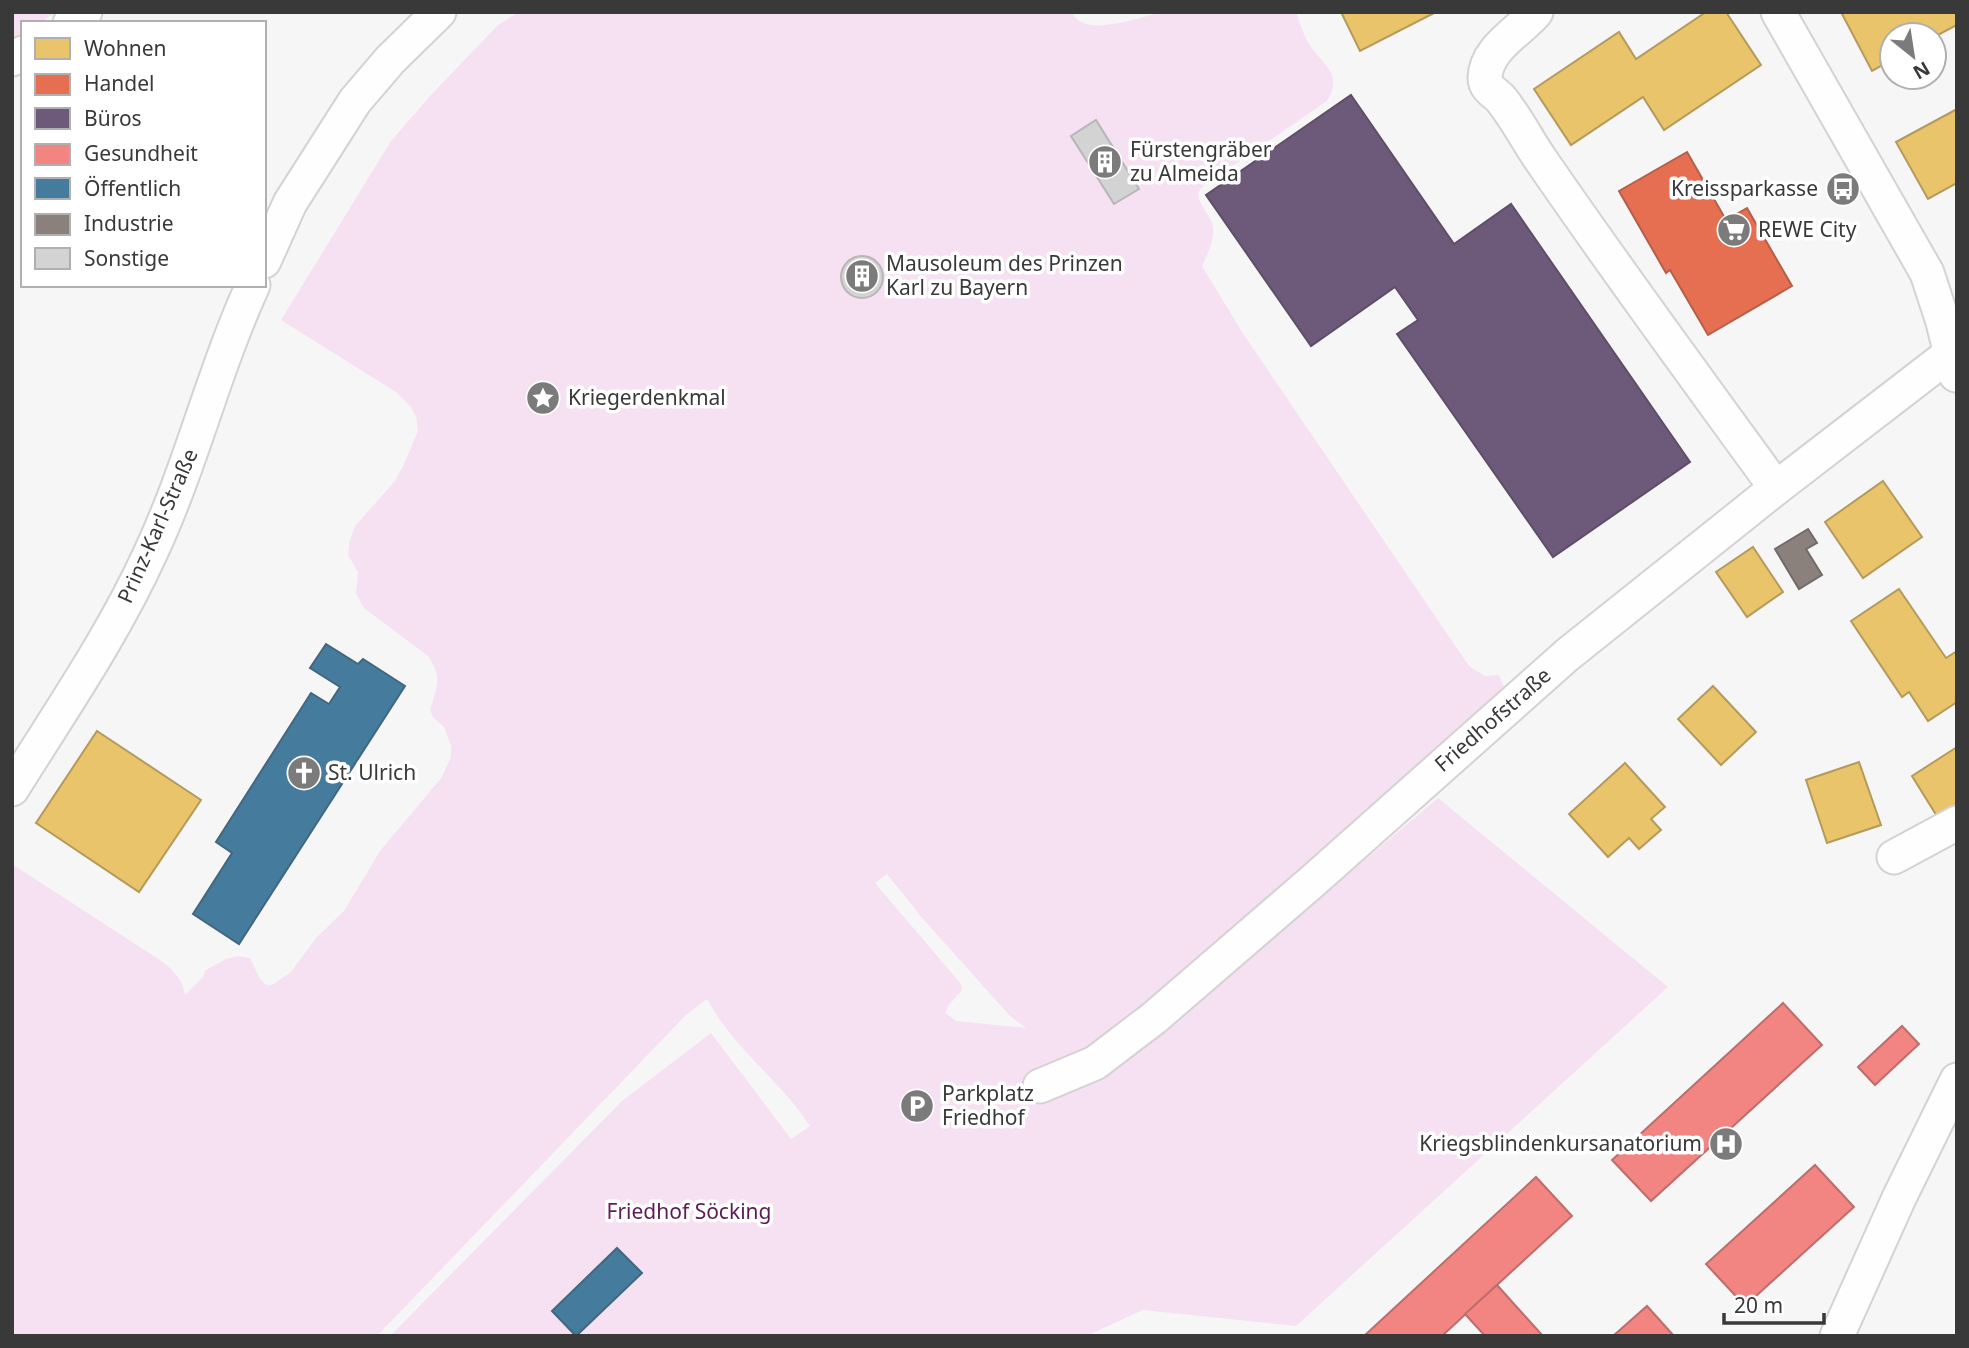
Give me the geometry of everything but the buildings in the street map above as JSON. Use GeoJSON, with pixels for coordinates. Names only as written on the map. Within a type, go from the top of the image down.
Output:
{"type":"FeatureCollection","features":[{"type":"Feature","properties":{"kind":"street"},"geometry":{"type":"LineString","coordinates":[[266,257],[290,203],[355,101],[390,60],[439,12]]}},
{"type":"Feature","properties":{"kind":"street"},"geometry":{"type":"LineString","coordinates":[[1536,12],[1495,53],[1488,64],[1485,80],[1489,90],[1498,97],[1522,130],[1609,257],[1776,488]]}},
{"type":"Feature","properties":{"kind":"street"},"geometry":{"type":"LineString","coordinates":[[1778,12],[1927,273],[1950,321],[1954,366]]}},
{"type":"Feature","properties":{"kind":"street","name":"Prinz-Karl-Straße"},"geometry":{"type":"LineString","coordinates":[[12,789],[102,645],[150,556],[177,492],[230,341],[253,287]]}},
{"type":"Feature","properties":{"kind":"street","name":"Friedhofstraße"},"geometry":{"type":"LineString","coordinates":[[1040,1086],[1095,1063],[1154,1018],[1304,889],[1567,655],[1776,488],[1954,366]]}},
{"type":"Feature","properties":{"kind":"street"},"geometry":{"type":"LineString","coordinates":[[1894,857],[1957,823]]}},
{"type":"Feature","properties":{"kind":"street"},"geometry":{"type":"LineString","coordinates":[[1837,1336],[1899,1198],[1957,1080]]}},
{"type":"Feature","properties":{"kind":"green space"},"geometry":{"type":"Polygon","coordinates":[[[12,12],[56,12],[43,21],[21,21],[21,34],[12,39],[12,12]]]}},
{"type":"Feature","properties":{"kind":"green space","name":"Friedhof Söcking"},"geometry":{"type":"Polygon","coordinates":[[[519,12],[1071,12],[1082,22],[1100,25],[1161,12],[1296,12],[1309,44],[1330,70],[1332,92],[1327,101],[1202,187],[1198,193],[1199,198],[1212,223],[1213,234],[1202,266],[1242,332],[1469,666],[1485,676],[1499,675],[1504,687],[1501,694],[1151,1040],[1438,798],[1668,987],[1296,1326],[1143,1310],[1086,1336],[390,1336],[622,1101],[711,1033],[791,1139],[810,1126],[730,1033],[707,999],[686,1015],[377,1336],[12,1336],[12,864],[163,962],[177,976],[185,995],[206,970],[238,956],[250,958],[260,979],[266,985],[272,985],[291,972],[316,938],[344,911],[380,851],[442,777],[451,757],[451,746],[444,727],[433,717],[430,710],[437,682],[433,664],[428,656],[364,608],[356,594],[358,572],[348,555],[355,526],[395,481],[404,464],[418,431],[416,417],[411,407],[396,392],[281,320],[391,141],[498,25],[519,12]],[[887,874],[875,883],[961,984],[962,990],[948,1006],[946,1013],[956,1021],[1026,1028],[1010,1016],[923,919],[887,874]]]}},
{"type":"Feature","properties":{"kind":"place","name":"Fürstengräber zu Almeida"},"geometry":{"type":"Point","coordinates":[1105,162]}},
{"type":"Feature","properties":{"kind":"place","name":"Kreissparkasse"},"geometry":{"type":"Point","coordinates":[1843,189]}},
{"type":"Feature","properties":{"kind":"place","name":"REWE City"},"geometry":{"type":"Point","coordinates":[1734,230]}},
{"type":"Feature","properties":{"kind":"place","name":"Mausoleum des Prinzen Karl zu Bayern"},"geometry":{"type":"Point","coordinates":[862,276]}},
{"type":"Feature","properties":{"kind":"place","name":"Kriegerdenkmal"},"geometry":{"type":"Point","coordinates":[543,398]}},
{"type":"Feature","properties":{"kind":"place","name":"St. Ulrich"},"geometry":{"type":"Point","coordinates":[304,773]}},
{"type":"Feature","properties":{"kind":"place","name":"Parkplatz Friedhof"},"geometry":{"type":"Point","coordinates":[917,1106]}},
{"type":"Feature","properties":{"kind":"place","name":"Kriegsblindenkursanatorium"},"geometry":{"type":"Point","coordinates":[1726,1144]}}]}
